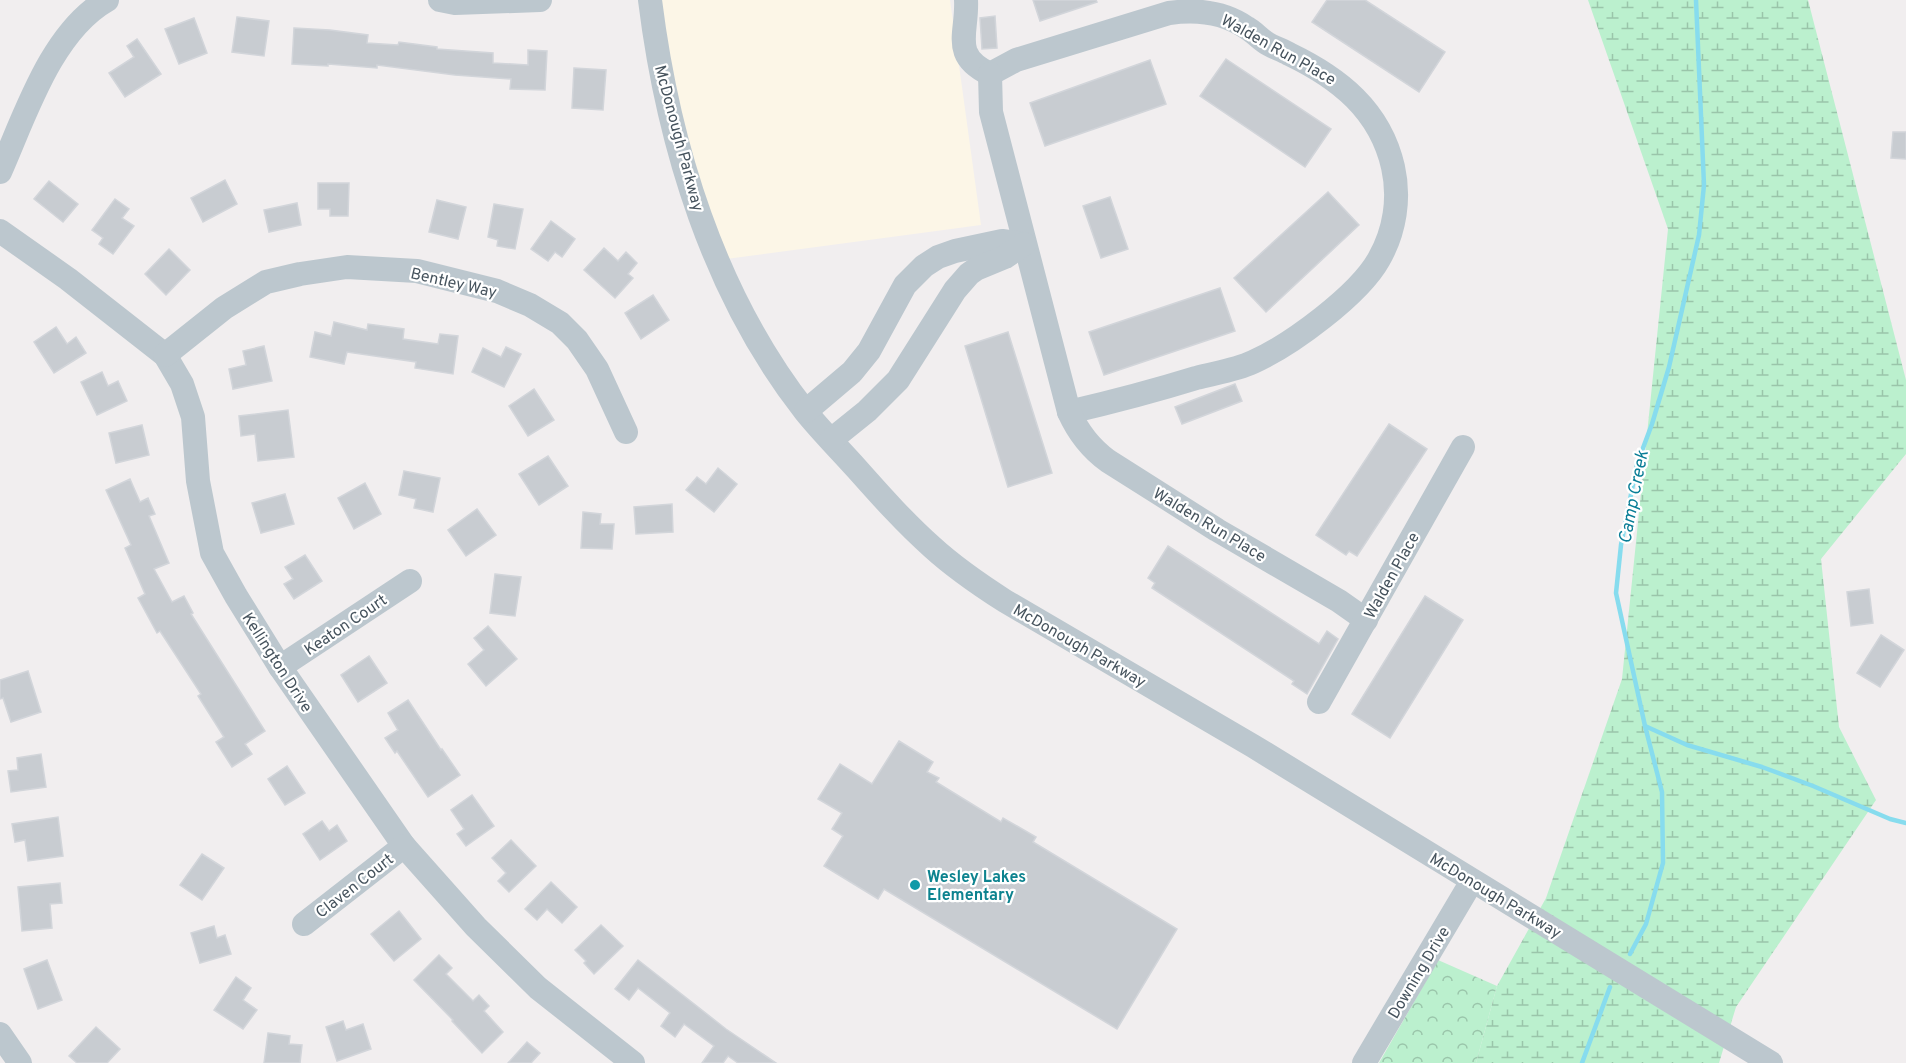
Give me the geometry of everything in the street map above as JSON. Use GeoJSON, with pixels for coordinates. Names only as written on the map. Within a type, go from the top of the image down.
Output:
{"type":"FeatureCollection","features":[{"type":"Feature","properties":{"kind":"street"},"geometry":{"type":"LineString","coordinates":[[440,0],[455,3],[540,0]]}},
{"type":"Feature","properties":{"kind":"street","name":"McDonough Parkway"},"geometry":{"type":"LineString","coordinates":[[650,0],[657,53],[691,189],[722,270],[751,329],[782,379],[806,411],[933,548],[971,578],[1040,622],[1253,746],[1771,1063]]}},
{"type":"Feature","properties":{"kind":"street"},"geometry":{"type":"LineString","coordinates":[[966,0],[962,36],[966,52],[975,65],[990,74]]}},
{"type":"Feature","properties":{"kind":"street"},"geometry":{"type":"LineString","coordinates":[[0,172],[48,65],[75,27],[102,1]]}},
{"type":"Feature","properties":{"kind":"street","name":"Walden Run Place"},"geometry":{"type":"LineString","coordinates":[[1069,412],[1136,396],[1252,363],[1310,327],[1356,287],[1383,252],[1395,211],[1396,188],[1392,161],[1378,127],[1363,106],[1342,86],[1316,68],[1265,43],[1241,24],[1227,17],[1192,10],[1169,13],[1016,60],[990,74],[991,112],[1015,250],[1069,412],[1085,440],[1108,461],[1217,530],[1339,601],[1366,620]]}},
{"type":"Feature","properties":{"kind":"street","name":"Kellington Drive"},"geometry":{"type":"LineString","coordinates":[[0,231],[68,279],[165,355],[182,384],[193,417],[198,481],[212,553],[280,667],[404,846],[476,927],[538,988],[633,1063]]}},
{"type":"Feature","properties":{"kind":"street"},"geometry":{"type":"LineString","coordinates":[[806,411],[852,372],[868,351],[903,289],[914,275],[938,257],[975,257],[1002,242],[1015,250]]}},
{"type":"Feature","properties":{"kind":"street"},"geometry":{"type":"LineString","coordinates":[[831,440],[891,388],[954,290],[969,274],[975,257]]}},
{"type":"Feature","properties":{"kind":"street","name":"Bentley Way"},"geometry":{"type":"LineString","coordinates":[[165,355],[224,308],[266,282],[347,267],[417,271],[497,291],[530,305],[560,323],[577,339],[597,369],[627,432]]}},
{"type":"Feature","properties":{"kind":"street","name":"Walden Place"},"geometry":{"type":"LineString","coordinates":[[1319,702],[1463,447]]}},
{"type":"Feature","properties":{"kind":"street","name":"Keaton Court"},"geometry":{"type":"LineString","coordinates":[[280,667],[410,581]]}},
{"type":"Feature","properties":{"kind":"street","name":"Claven Court"},"geometry":{"type":"LineString","coordinates":[[304,924],[404,846]]}},
{"type":"Feature","properties":{"kind":"street","name":"Downing Drive"},"geometry":{"type":"LineString","coordinates":[[1364,1063],[1472,881]]}},
{"type":"Feature","properties":{"kind":"street"},"geometry":{"type":"LineString","coordinates":[[0,1034],[20,1063]]}},
{"type":"Feature","properties":{"kind":"shaded area"},"geometry":{"type":"Polygon","coordinates":[[[645,0],[950,0],[981,225],[719,260],[645,0]]]}},
{"type":"Feature","properties":{"kind":"green space"},"geometry":{"type":"Polygon","coordinates":[[[1588,0],[1808,0],[1906,380],[1906,454],[1821,559],[1839,727],[1876,800],[1736,1007],[1719,1063],[1476,1063],[1497,986],[1546,898],[1622,679],[1668,229],[1588,0]]]}},
{"type":"Feature","properties":{"kind":"green space"},"geometry":{"type":"Polygon","coordinates":[[[1438,960],[1497,986],[1476,1063],[1379,1063],[1438,960]]]}},
{"type":"Feature","properties":{"kind":"building"},"geometry":{"type":"Polygon","coordinates":[[[1033,0],[1096,0],[1097,2],[1040,21],[1033,0]]]}},
{"type":"Feature","properties":{"kind":"building"},"geometry":{"type":"Polygon","coordinates":[[[1327,0],[1365,0],[1445,52],[1419,92],[1312,22],[1327,0]]]}},
{"type":"Feature","properties":{"kind":"building"},"geometry":{"type":"Polygon","coordinates":[[[995,16],[997,48],[982,49],[980,18],[995,16]]]}},
{"type":"Feature","properties":{"kind":"building"},"geometry":{"type":"Polygon","coordinates":[[[237,17],[269,21],[264,56],[232,52],[237,17]]]}},
{"type":"Feature","properties":{"kind":"building"},"geometry":{"type":"Polygon","coordinates":[[[194,18],[207,53],[179,64],[165,29],[194,18]]]}},
{"type":"Feature","properties":{"kind":"building"},"geometry":{"type":"Polygon","coordinates":[[[294,28],[368,35],[367,43],[398,45],[399,42],[437,47],[437,49],[493,53],[493,63],[528,65],[528,50],[547,51],[545,90],[510,89],[511,79],[455,75],[377,65],[377,68],[292,64],[294,28]]]}},
{"type":"Feature","properties":{"kind":"building"},"geometry":{"type":"Polygon","coordinates":[[[137,39],[161,74],[125,97],[109,73],[134,57],[127,46],[137,39]]]}},
{"type":"Feature","properties":{"kind":"building"},"geometry":{"type":"Polygon","coordinates":[[[1226,59],[1331,129],[1305,167],[1200,96],[1226,59]]]}},
{"type":"Feature","properties":{"kind":"building"},"geometry":{"type":"Polygon","coordinates":[[[1150,60],[1166,104],[1045,146],[1030,103],[1150,60]]]}},
{"type":"Feature","properties":{"kind":"building"},"geometry":{"type":"Polygon","coordinates":[[[574,68],[606,70],[603,110],[572,108],[574,68]]]}},
{"type":"Feature","properties":{"kind":"building"},"geometry":{"type":"Polygon","coordinates":[[[1893,132],[1906,132],[1906,159],[1891,158],[1893,132]]]}},
{"type":"Feature","properties":{"kind":"building"},"geometry":{"type":"Polygon","coordinates":[[[225,180],[237,204],[203,222],[191,198],[225,180]]]}},
{"type":"Feature","properties":{"kind":"building"},"geometry":{"type":"Polygon","coordinates":[[[49,181],[78,204],[63,222],[34,199],[49,181]]]}},
{"type":"Feature","properties":{"kind":"building"},"geometry":{"type":"Polygon","coordinates":[[[318,183],[349,183],[348,216],[330,216],[330,209],[318,209],[318,183]]]}},
{"type":"Feature","properties":{"kind":"building"},"geometry":{"type":"Polygon","coordinates":[[[1328,192],[1359,225],[1266,312],[1234,278],[1328,192]]]}},
{"type":"Feature","properties":{"kind":"building"},"geometry":{"type":"Polygon","coordinates":[[[1110,197],[1128,249],[1101,258],[1083,206],[1110,197]]]}},
{"type":"Feature","properties":{"kind":"building"},"geometry":{"type":"Polygon","coordinates":[[[115,199],[129,209],[122,218],[134,226],[113,254],[99,244],[103,238],[92,230],[115,199]]]}},
{"type":"Feature","properties":{"kind":"building"},"geometry":{"type":"Polygon","coordinates":[[[437,200],[466,207],[458,239],[429,232],[437,200]]]}},
{"type":"Feature","properties":{"kind":"building"},"geometry":{"type":"Polygon","coordinates":[[[297,203],[301,225],[269,232],[264,210],[297,203]]]}},
{"type":"Feature","properties":{"kind":"building"},"geometry":{"type":"Polygon","coordinates":[[[494,204],[523,209],[515,249],[497,246],[498,240],[488,237],[494,204]]]}},
{"type":"Feature","properties":{"kind":"building"},"geometry":{"type":"Polygon","coordinates":[[[551,221],[575,239],[562,257],[555,252],[548,261],[531,249],[551,221]]]}},
{"type":"Feature","properties":{"kind":"building"},"geometry":{"type":"Polygon","coordinates":[[[604,248],[618,261],[626,252],[637,263],[628,274],[633,278],[615,298],[584,270],[604,248]]]}},
{"type":"Feature","properties":{"kind":"building"},"geometry":{"type":"Polygon","coordinates":[[[169,249],[190,270],[166,295],[145,274],[169,249]]]}},
{"type":"Feature","properties":{"kind":"building"},"geometry":{"type":"Polygon","coordinates":[[[1220,288],[1235,331],[1104,375],[1089,332],[1220,288]]]}},
{"type":"Feature","properties":{"kind":"building"},"geometry":{"type":"Polygon","coordinates":[[[653,295],[669,320],[641,339],[625,313],[653,295]]]}},
{"type":"Feature","properties":{"kind":"building"},"geometry":{"type":"Polygon","coordinates":[[[334,322],[367,330],[368,324],[404,329],[403,339],[438,344],[440,334],[458,336],[453,374],[415,368],[416,362],[347,352],[344,364],[310,357],[315,332],[331,336],[334,322]]]}},
{"type":"Feature","properties":{"kind":"building"},"geometry":{"type":"Polygon","coordinates":[[[56,327],[67,344],[76,337],[86,353],[54,373],[34,342],[56,327]]]}},
{"type":"Feature","properties":{"kind":"building"},"geometry":{"type":"Polygon","coordinates":[[[1008,332],[1052,473],[1008,487],[965,346],[1008,332]]]}},
{"type":"Feature","properties":{"kind":"building"},"geometry":{"type":"Polygon","coordinates":[[[264,346],[272,381],[233,389],[229,369],[246,365],[243,351],[264,346]]]}},
{"type":"Feature","properties":{"kind":"building"},"geometry":{"type":"Polygon","coordinates":[[[506,347],[521,354],[504,387],[472,372],[483,348],[501,357],[506,347]]]}},
{"type":"Feature","properties":{"kind":"building"},"geometry":{"type":"Polygon","coordinates":[[[102,372],[108,386],[118,381],[127,401],[97,415],[81,382],[102,372]]]}},
{"type":"Feature","properties":{"kind":"building"},"geometry":{"type":"Polygon","coordinates":[[[1235,384],[1242,401],[1182,424],[1175,407],[1235,384]]]}},
{"type":"Feature","properties":{"kind":"building"},"geometry":{"type":"Polygon","coordinates":[[[534,389],[554,420],[528,436],[509,406],[534,389]]]}},
{"type":"Feature","properties":{"kind":"building"},"geometry":{"type":"Polygon","coordinates":[[[288,410],[294,457],[258,461],[255,434],[241,436],[239,416],[288,410]]]}},
{"type":"Feature","properties":{"kind":"building"},"geometry":{"type":"Polygon","coordinates":[[[1389,424],[1427,449],[1357,556],[1349,551],[1346,555],[1316,535],[1389,424]]]}},
{"type":"Feature","properties":{"kind":"building"},"geometry":{"type":"Polygon","coordinates":[[[142,425],[149,455],[116,463],[109,433],[142,425]]]}},
{"type":"Feature","properties":{"kind":"building"},"geometry":{"type":"Polygon","coordinates":[[[548,456],[568,486],[539,505],[519,474],[548,456]]]}},
{"type":"Feature","properties":{"kind":"building"},"geometry":{"type":"Polygon","coordinates":[[[718,468],[737,484],[714,512],[686,490],[697,477],[706,484],[718,468]]]}},
{"type":"Feature","properties":{"kind":"building"},"geometry":{"type":"Polygon","coordinates":[[[404,471],[440,478],[433,512],[414,508],[416,499],[399,495],[404,471]]]}},
{"type":"Feature","properties":{"kind":"building"},"geometry":{"type":"Polygon","coordinates":[[[130,479],[140,502],[148,498],[155,514],[149,516],[169,563],[154,569],[172,602],[184,596],[193,613],[191,614],[265,731],[245,744],[252,754],[232,767],[216,742],[224,737],[198,696],[201,694],[160,631],[157,633],[138,598],[145,594],[125,548],[131,545],[106,490],[130,479]]]}},
{"type":"Feature","properties":{"kind":"building"},"geometry":{"type":"Polygon","coordinates":[[[365,483],[381,514],[354,529],[338,498],[365,483]]]}},
{"type":"Feature","properties":{"kind":"building"},"geometry":{"type":"Polygon","coordinates":[[[285,494],[294,524],[261,533],[252,503],[285,494]]]}},
{"type":"Feature","properties":{"kind":"building"},"geometry":{"type":"Polygon","coordinates":[[[672,504],[673,532],[636,534],[634,507],[672,504]]]}},
{"type":"Feature","properties":{"kind":"building"},"geometry":{"type":"Polygon","coordinates":[[[477,509],[496,535],[466,556],[448,530],[477,509]]]}},
{"type":"Feature","properties":{"kind":"building"},"geometry":{"type":"Polygon","coordinates":[[[583,512],[601,514],[600,524],[614,524],[612,549],[581,548],[583,512]]]}},
{"type":"Feature","properties":{"kind":"building"},"geometry":{"type":"Polygon","coordinates":[[[1168,546],[1319,644],[1327,631],[1338,639],[1307,694],[1292,684],[1294,681],[1152,588],[1155,583],[1148,578],[1168,546]]]}},
{"type":"Feature","properties":{"kind":"building"},"geometry":{"type":"Polygon","coordinates":[[[305,555],[322,581],[294,599],[284,584],[293,579],[285,567],[305,555]]]}},
{"type":"Feature","properties":{"kind":"building"},"geometry":{"type":"Polygon","coordinates":[[[495,574],[521,577],[515,616],[490,613],[495,574]]]}},
{"type":"Feature","properties":{"kind":"building"},"geometry":{"type":"Polygon","coordinates":[[[1869,589],[1873,623],[1851,626],[1847,592],[1869,589]]]}},
{"type":"Feature","properties":{"kind":"building"},"geometry":{"type":"Polygon","coordinates":[[[1425,596],[1463,620],[1390,738],[1352,714],[1425,596]]]}},
{"type":"Feature","properties":{"kind":"building"},"geometry":{"type":"Polygon","coordinates":[[[488,626],[517,659],[486,686],[468,664],[484,650],[474,638],[488,626]]]}},
{"type":"Feature","properties":{"kind":"building"},"geometry":{"type":"Polygon","coordinates":[[[1881,635],[1904,650],[1880,687],[1857,673],[1881,635]]]}},
{"type":"Feature","properties":{"kind":"building"},"geometry":{"type":"Polygon","coordinates":[[[369,656],[387,683],[358,702],[341,675],[369,656]]]}},
{"type":"Feature","properties":{"kind":"building"},"geometry":{"type":"Polygon","coordinates":[[[28,671],[41,712],[11,722],[3,698],[0,699],[0,680],[28,671]]]}},
{"type":"Feature","properties":{"kind":"building"},"geometry":{"type":"Polygon","coordinates":[[[408,700],[460,775],[428,797],[397,751],[395,753],[385,738],[398,730],[388,713],[408,700]]]}},
{"type":"Feature","properties":{"kind":"building","name":"Wesley Lakes Elementary"},"geometry":{"type":"Polygon","coordinates":[[[899,741],[933,762],[927,772],[939,778],[936,782],[1001,822],[1003,818],[1036,837],[1033,842],[1177,929],[1117,1029],[884,889],[878,899],[824,866],[843,836],[832,829],[842,813],[818,799],[840,764],[872,784],[899,741]]]}},
{"type":"Feature","properties":{"kind":"building"},"geometry":{"type":"Polygon","coordinates":[[[41,754],[46,787],[11,792],[8,771],[18,770],[17,758],[41,754]]]}},
{"type":"Feature","properties":{"kind":"building"},"geometry":{"type":"Polygon","coordinates":[[[287,766],[305,793],[285,805],[268,779],[287,766]]]}},
{"type":"Feature","properties":{"kind":"building"},"geometry":{"type":"Polygon","coordinates":[[[472,795],[494,826],[466,846],[457,834],[464,829],[451,810],[472,795]]]}},
{"type":"Feature","properties":{"kind":"building"},"geometry":{"type":"Polygon","coordinates":[[[58,817],[63,856],[28,861],[25,840],[15,842],[12,824],[58,817]]]}},
{"type":"Feature","properties":{"kind":"building"},"geometry":{"type":"Polygon","coordinates":[[[322,821],[329,831],[337,825],[347,841],[320,860],[303,834],[322,821]]]}},
{"type":"Feature","properties":{"kind":"building"},"geometry":{"type":"Polygon","coordinates":[[[511,840],[536,866],[509,892],[498,881],[506,873],[492,858],[511,840]]]}},
{"type":"Feature","properties":{"kind":"building"},"geometry":{"type":"Polygon","coordinates":[[[202,854],[224,868],[202,900],[180,885],[202,854]]]}},
{"type":"Feature","properties":{"kind":"building"},"geometry":{"type":"Polygon","coordinates":[[[551,882],[577,907],[562,923],[547,909],[537,920],[525,909],[551,882]]]}},
{"type":"Feature","properties":{"kind":"building"},"geometry":{"type":"Polygon","coordinates":[[[60,883],[62,903],[50,904],[52,928],[22,931],[18,887],[60,883]]]}},
{"type":"Feature","properties":{"kind":"building"},"geometry":{"type":"Polygon","coordinates":[[[399,911],[421,939],[394,961],[371,934],[399,911]]]}},
{"type":"Feature","properties":{"kind":"building"},"geometry":{"type":"Polygon","coordinates":[[[601,925],[623,946],[594,974],[575,950],[601,925]]]}},
{"type":"Feature","properties":{"kind":"building"},"geometry":{"type":"Polygon","coordinates":[[[214,926],[217,938],[225,935],[231,954],[200,963],[191,933],[214,926]]]}},
{"type":"Feature","properties":{"kind":"building"},"geometry":{"type":"Polygon","coordinates":[[[439,955],[452,968],[446,974],[473,1001],[479,995],[489,1006],[484,1011],[503,1032],[482,1053],[414,980],[439,955]]]}},
{"type":"Feature","properties":{"kind":"building"},"geometry":{"type":"Polygon","coordinates":[[[47,960],[62,1000],[38,1009],[24,969],[47,960]]]}},
{"type":"Feature","properties":{"kind":"building"},"geometry":{"type":"Polygon","coordinates":[[[638,960],[726,1029],[776,1063],[738,1063],[728,1056],[723,1063],[702,1063],[714,1046],[684,1024],[675,1037],[661,1026],[670,1013],[638,988],[629,1000],[615,989],[638,960]]]}},
{"type":"Feature","properties":{"kind":"building"},"geometry":{"type":"Polygon","coordinates":[[[236,977],[251,988],[243,1000],[257,1010],[243,1029],[214,1010],[236,977]]]}},
{"type":"Feature","properties":{"kind":"building"},"geometry":{"type":"Polygon","coordinates":[[[343,1021],[346,1030],[363,1024],[371,1049],[337,1061],[326,1027],[343,1021]]]}},
{"type":"Feature","properties":{"kind":"building"},"geometry":{"type":"Polygon","coordinates":[[[96,1027],[120,1049],[107,1063],[77,1063],[69,1056],[96,1027]]]}},
{"type":"Feature","properties":{"kind":"building"},"geometry":{"type":"Polygon","coordinates":[[[268,1033],[290,1036],[289,1044],[302,1045],[300,1063],[264,1063],[268,1033]]]}},
{"type":"Feature","properties":{"kind":"building"},"geometry":{"type":"Polygon","coordinates":[[[527,1042],[540,1053],[531,1063],[508,1063],[527,1042]]]}},
{"type":"Feature","properties":{"kind":"waterway","name":"Camp Creek"},"geometry":{"type":"LineString","coordinates":[[1630,954],[1646,924],[1663,863],[1662,792],[1616,593],[1621,545],[1637,464],[1669,367],[1699,235],[1704,185],[1696,0]]}},
{"type":"Feature","properties":{"kind":"waterway"},"geometry":{"type":"LineString","coordinates":[[1645,726],[1687,745],[1762,767],[1890,819],[1906,823]]}},
{"type":"Feature","properties":{"kind":"waterway","name":"Camp Creek"},"geometry":{"type":"LineString","coordinates":[[1582,1063],[1610,987]]}},
{"type":"Feature","properties":{"kind":"place","name":"Wesley Lakes Elementary"},"geometry":{"type":"Point","coordinates":[915,885]}}]}
